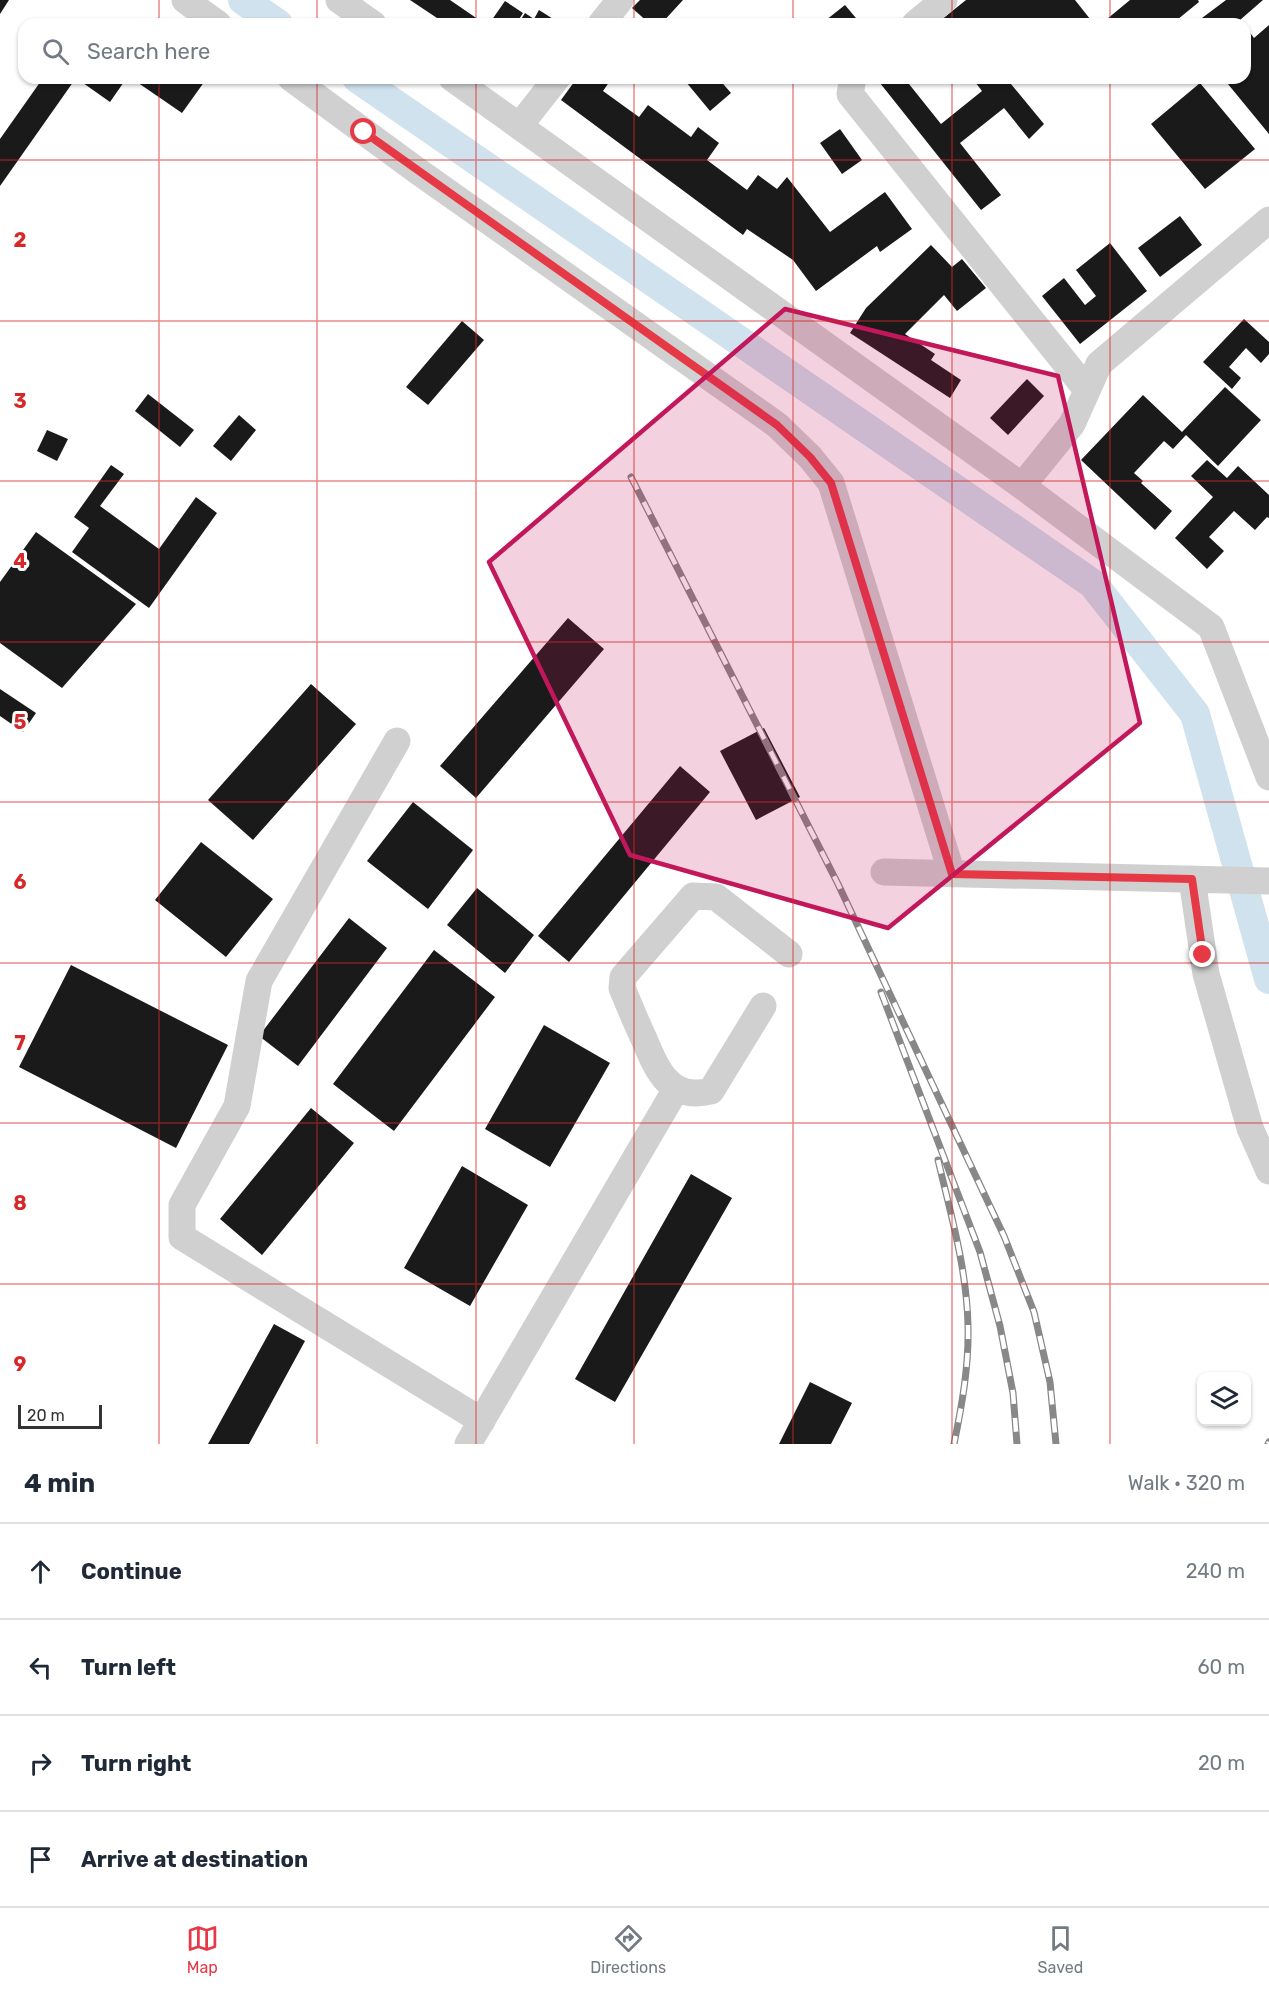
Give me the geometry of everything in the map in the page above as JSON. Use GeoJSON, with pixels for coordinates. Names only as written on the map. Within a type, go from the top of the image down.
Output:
{"type":"FeatureCollection","features":[{"type":"Feature","properties":{"kind":"street"},"geometry":{"type":"LineString","coordinates":[[185,0],[210,18]]}},
{"type":"Feature","properties":{"kind":"street"},"geometry":{"type":"LineString","coordinates":[[339,0],[364,18]]}},
{"type":"Feature","properties":{"kind":"street"},"geometry":{"type":"LineString","coordinates":[[606,18],[620,0]]}},
{"type":"Feature","properties":{"kind":"street"},"geometry":{"type":"LineString","coordinates":[[922,18],[944,0]]}},
{"type":"Feature","properties":{"kind":"street"},"geometry":{"type":"LineString","coordinates":[[299,84],[419,172],[777,425],[810,457],[831,483],[952,874]]}},
{"type":"Feature","properties":{"kind":"street"},"geometry":{"type":"LineString","coordinates":[[461,84],[1022,486],[1212,627],[1259,725],[1269,777]]}},
{"type":"Feature","properties":{"kind":"street"},"geometry":{"type":"LineString","coordinates":[[520,125],[552,84]]}},
{"type":"Feature","properties":{"kind":"street"},"geometry":{"type":"LineString","coordinates":[[852,84],[850,94],[1087,390]]}},
{"type":"Feature","properties":{"kind":"street"},"geometry":{"type":"LineString","coordinates":[[1022,486],[1071,424],[1099,364],[1269,220]]}},
{"type":"Feature","properties":{"kind":"street"},"geometry":{"type":"LineString","coordinates":[[397,741],[259,981],[237,1106],[182,1205],[182,1237],[482,1421]]}},
{"type":"Feature","properties":{"kind":"street"},"geometry":{"type":"LineString","coordinates":[[884,872],[1269,880]]}},
{"type":"Feature","properties":{"kind":"street"},"geometry":{"type":"LineString","coordinates":[[1192,879],[1206,974],[1250,1128],[1269,1171]]}},
{"type":"Feature","properties":{"kind":"street"},"geometry":{"type":"LineString","coordinates":[[763,1006],[711,1091],[695,1095],[676,1089],[658,1072],[622,988],[623,977],[693,896],[716,897],[789,954]]}},
{"type":"Feature","properties":{"kind":"street"},"geometry":{"type":"LineString","coordinates":[[468,1444],[676,1089]]}},
{"type":"Feature","properties":{"kind":"highlighted area"},"geometry":{"type":"Polygon","coordinates":[[[785,309],[1058,376],[1140,723],[888,928],[630,855],[489,562],[785,309]]]}},
{"type":"Feature","properties":{"kind":"building"},"geometry":{"type":"Polygon","coordinates":[[[0,0],[9,0],[0,14],[0,0]]]}},
{"type":"Feature","properties":{"kind":"building"},"geometry":{"type":"Polygon","coordinates":[[[410,0],[450,0],[476,18],[437,18],[410,0]]]}},
{"type":"Feature","properties":{"kind":"building"},"geometry":{"type":"Polygon","coordinates":[[[640,0],[683,0],[666,18],[643,18],[632,8],[640,0]]]}},
{"type":"Feature","properties":{"kind":"building"},"geometry":{"type":"Polygon","coordinates":[[[966,0],[1075,0],[1089,18],[944,18],[966,0]]]}},
{"type":"Feature","properties":{"kind":"building"},"geometry":{"type":"Polygon","coordinates":[[[1130,0],[1198,0],[1199,2],[1179,18],[1108,18],[1130,0]]]}},
{"type":"Feature","properties":{"kind":"building"},"geometry":{"type":"Polygon","coordinates":[[[1226,0],[1263,0],[1242,18],[1202,18],[1226,0]]]}},
{"type":"Feature","properties":{"kind":"building"},"geometry":{"type":"Polygon","coordinates":[[[505,1],[523,13],[520,18],[493,18],[505,1]]]}},
{"type":"Feature","properties":{"kind":"building"},"geometry":{"type":"Polygon","coordinates":[[[845,5],[856,18],[829,18],[845,5]]]}},
{"type":"Feature","properties":{"kind":"building"},"geometry":{"type":"Polygon","coordinates":[[[539,10],[552,18],[535,18],[539,10]]]}},
{"type":"Feature","properties":{"kind":"building"},"geometry":{"type":"Polygon","coordinates":[[[525,13],[532,18],[522,18],[525,13]]]}},
{"type":"Feature","properties":{"kind":"building"},"geometry":{"type":"Polygon","coordinates":[[[1269,25],[1269,134],[1228,84],[1251,84],[1251,34],[1254,38],[1269,25]]]}},
{"type":"Feature","properties":{"kind":"building"},"geometry":{"type":"Polygon","coordinates":[[[39,84],[72,84],[0,186],[0,139],[39,84]]]}},
{"type":"Feature","properties":{"kind":"building"},"geometry":{"type":"Polygon","coordinates":[[[84,84],[123,84],[110,102],[84,84]]]}},
{"type":"Feature","properties":{"kind":"building"},"geometry":{"type":"Polygon","coordinates":[[[140,84],[203,84],[182,113],[140,84]]]}},
{"type":"Feature","properties":{"kind":"building"},"geometry":{"type":"Polygon","coordinates":[[[573,84],[608,84],[603,91],[639,117],[648,105],[691,137],[698,127],[719,143],[707,160],[747,190],[758,175],[777,189],[787,177],[830,232],[885,192],[912,229],[880,252],[877,246],[816,291],[793,260],[747,229],[743,235],[561,100],[573,84]]]}},
{"type":"Feature","properties":{"kind":"building"},"geometry":{"type":"Polygon","coordinates":[[[688,84],[723,84],[731,93],[710,111],[688,84]]]}},
{"type":"Feature","properties":{"kind":"building"},"geometry":{"type":"Polygon","coordinates":[[[881,84],[909,84],[941,124],[982,91],[977,84],[1011,84],[1044,124],[1029,139],[1004,108],[960,143],[1001,195],[981,210],[881,84]]]}},
{"type":"Feature","properties":{"kind":"building"},"geometry":{"type":"Polygon","coordinates":[[[1201,84],[1255,149],[1205,189],[1151,124],[1201,84]]]}},
{"type":"Feature","properties":{"kind":"building"},"geometry":{"type":"Polygon","coordinates":[[[840,129],[862,160],[842,174],[820,143],[840,129]]]}},
{"type":"Feature","properties":{"kind":"building"},"geometry":{"type":"Polygon","coordinates":[[[1180,216],[1202,245],[1160,277],[1138,248],[1180,216]]]}},
{"type":"Feature","properties":{"kind":"building"},"geometry":{"type":"Polygon","coordinates":[[[1110,243],[1147,291],[1080,344],[1042,296],[1064,278],[1085,305],[1096,296],[1076,270],[1110,243]]]}},
{"type":"Feature","properties":{"kind":"building"},"geometry":{"type":"Polygon","coordinates":[[[931,245],[952,267],[962,259],[986,288],[957,311],[944,295],[905,334],[935,354],[931,360],[961,380],[950,398],[850,333],[866,308],[931,245]]]}},
{"type":"Feature","properties":{"kind":"building"},"geometry":{"type":"Polygon","coordinates":[[[1244,319],[1269,342],[1269,354],[1261,363],[1246,348],[1229,367],[1241,378],[1232,389],[1203,362],[1244,319]]]}},
{"type":"Feature","properties":{"kind":"building"},"geometry":{"type":"Polygon","coordinates":[[[462,321],[484,340],[428,405],[406,387],[462,321]]]}},
{"type":"Feature","properties":{"kind":"building"},"geometry":{"type":"Polygon","coordinates":[[[1027,379],[1044,396],[1008,435],[990,418],[1027,379]]]}},
{"type":"Feature","properties":{"kind":"building"},"geometry":{"type":"Polygon","coordinates":[[[1225,387],[1261,420],[1218,466],[1186,435],[1173,449],[1164,441],[1134,473],[1143,481],[1141,483],[1172,511],[1155,530],[1081,460],[1143,395],[1182,432],[1225,387]]]}},
{"type":"Feature","properties":{"kind":"building"},"geometry":{"type":"Polygon","coordinates":[[[148,394],[194,430],[180,447],[135,411],[148,394]]]}},
{"type":"Feature","properties":{"kind":"building"},"geometry":{"type":"Polygon","coordinates":[[[239,415],[256,430],[231,461],[213,446],[239,415]]]}},
{"type":"Feature","properties":{"kind":"building"},"geometry":{"type":"Polygon","coordinates":[[[47,430],[68,439],[57,461],[37,451],[47,430]]]}},
{"type":"Feature","properties":{"kind":"building"},"geometry":{"type":"Polygon","coordinates":[[[1207,460],[1227,478],[1238,466],[1269,495],[1269,518],[1267,517],[1255,530],[1234,511],[1209,537],[1224,551],[1207,569],[1175,538],[1213,497],[1191,476],[1207,460]]]}},
{"type":"Feature","properties":{"kind":"building"},"geometry":{"type":"Polygon","coordinates":[[[111,465],[124,474],[100,506],[159,549],[196,497],[217,513],[149,608],[72,552],[89,528],[74,517],[111,465]]]}},
{"type":"Feature","properties":{"kind":"building"},"geometry":{"type":"Polygon","coordinates":[[[36,532],[136,604],[62,688],[0,643],[0,582],[36,532]]]}},
{"type":"Feature","properties":{"kind":"building"},"geometry":{"type":"Polygon","coordinates":[[[568,618],[604,649],[476,798],[440,766],[568,618]]]}},
{"type":"Feature","properties":{"kind":"building"},"geometry":{"type":"Polygon","coordinates":[[[311,684],[356,724],[253,840],[208,800],[311,684]]]}},
{"type":"Feature","properties":{"kind":"building"},"geometry":{"type":"Polygon","coordinates":[[[0,689],[36,713],[23,732],[0,716],[0,689]]]}},
{"type":"Feature","properties":{"kind":"building"},"geometry":{"type":"Polygon","coordinates":[[[764,728],[800,797],[756,820],[720,751],[764,728]]]}},
{"type":"Feature","properties":{"kind":"building"},"geometry":{"type":"Polygon","coordinates":[[[680,766],[710,792],[569,962],[538,936],[680,766]]]}},
{"type":"Feature","properties":{"kind":"building"},"geometry":{"type":"Polygon","coordinates":[[[413,802],[473,850],[428,909],[367,861],[413,802]]]}},
{"type":"Feature","properties":{"kind":"building"},"geometry":{"type":"Polygon","coordinates":[[[201,842],[273,899],[226,957],[155,900],[201,842]]]}},
{"type":"Feature","properties":{"kind":"building"},"geometry":{"type":"Polygon","coordinates":[[[477,888],[534,935],[505,973],[447,925],[477,888]]]}},
{"type":"Feature","properties":{"kind":"building"},"geometry":{"type":"Polygon","coordinates":[[[349,918],[387,948],[298,1066],[259,1036],[349,918]]]}},
{"type":"Feature","properties":{"kind":"building"},"geometry":{"type":"Polygon","coordinates":[[[434,950],[495,997],[394,1131],[333,1084],[434,950]]]}},
{"type":"Feature","properties":{"kind":"building"},"geometry":{"type":"Polygon","coordinates":[[[71,965],[228,1045],[176,1148],[19,1067],[71,965]]]}},
{"type":"Feature","properties":{"kind":"building"},"geometry":{"type":"Polygon","coordinates":[[[544,1025],[610,1063],[550,1167],[485,1129],[544,1025]]]}},
{"type":"Feature","properties":{"kind":"building"},"geometry":{"type":"Polygon","coordinates":[[[311,1108],[354,1143],[262,1255],[220,1219],[311,1108]]]}},
{"type":"Feature","properties":{"kind":"building"},"geometry":{"type":"Polygon","coordinates":[[[462,1166],[528,1205],[470,1306],[404,1268],[462,1166]]]}},
{"type":"Feature","properties":{"kind":"building"},"geometry":{"type":"Polygon","coordinates":[[[691,1174],[732,1198],[615,1402],[575,1379],[691,1174]]]}},
{"type":"Feature","properties":{"kind":"building"},"geometry":{"type":"Polygon","coordinates":[[[274,1324],[305,1341],[249,1444],[208,1444],[274,1324]]]}},
{"type":"Feature","properties":{"kind":"building"},"geometry":{"type":"Polygon","coordinates":[[[810,1382],[852,1403],[831,1444],[779,1444],[810,1382]]]}},
{"type":"Feature","properties":{"kind":"waterway"},"geometry":{"type":"LineString","coordinates":[[243,0],[269,18]]}},
{"type":"Feature","properties":{"kind":"waterway"},"geometry":{"type":"LineString","coordinates":[[366,84],[1093,584],[1195,714],[1269,979]]}},
{"type":"Feature","properties":{"kind":"railway"},"geometry":{"type":"LineString","coordinates":[[631,477],[838,884],[1004,1236],[1034,1312],[1050,1382],[1056,1444]]}},
{"type":"Feature","properties":{"kind":"railway"},"geometry":{"type":"LineString","coordinates":[[881,992],[980,1252],[1000,1326],[1013,1393],[1017,1444]]}},
{"type":"Feature","properties":{"kind":"railway"},"geometry":{"type":"LineString","coordinates":[[938,1160],[958,1243],[967,1305],[966,1371],[954,1444]]}},
{"type":"Feature","properties":{"kind":"route"},"geometry":{"type":"LineString","coordinates":[[364,132],[777,425],[810,457],[831,483],[952,874],[1192,879],[1203,955]]}}]}
